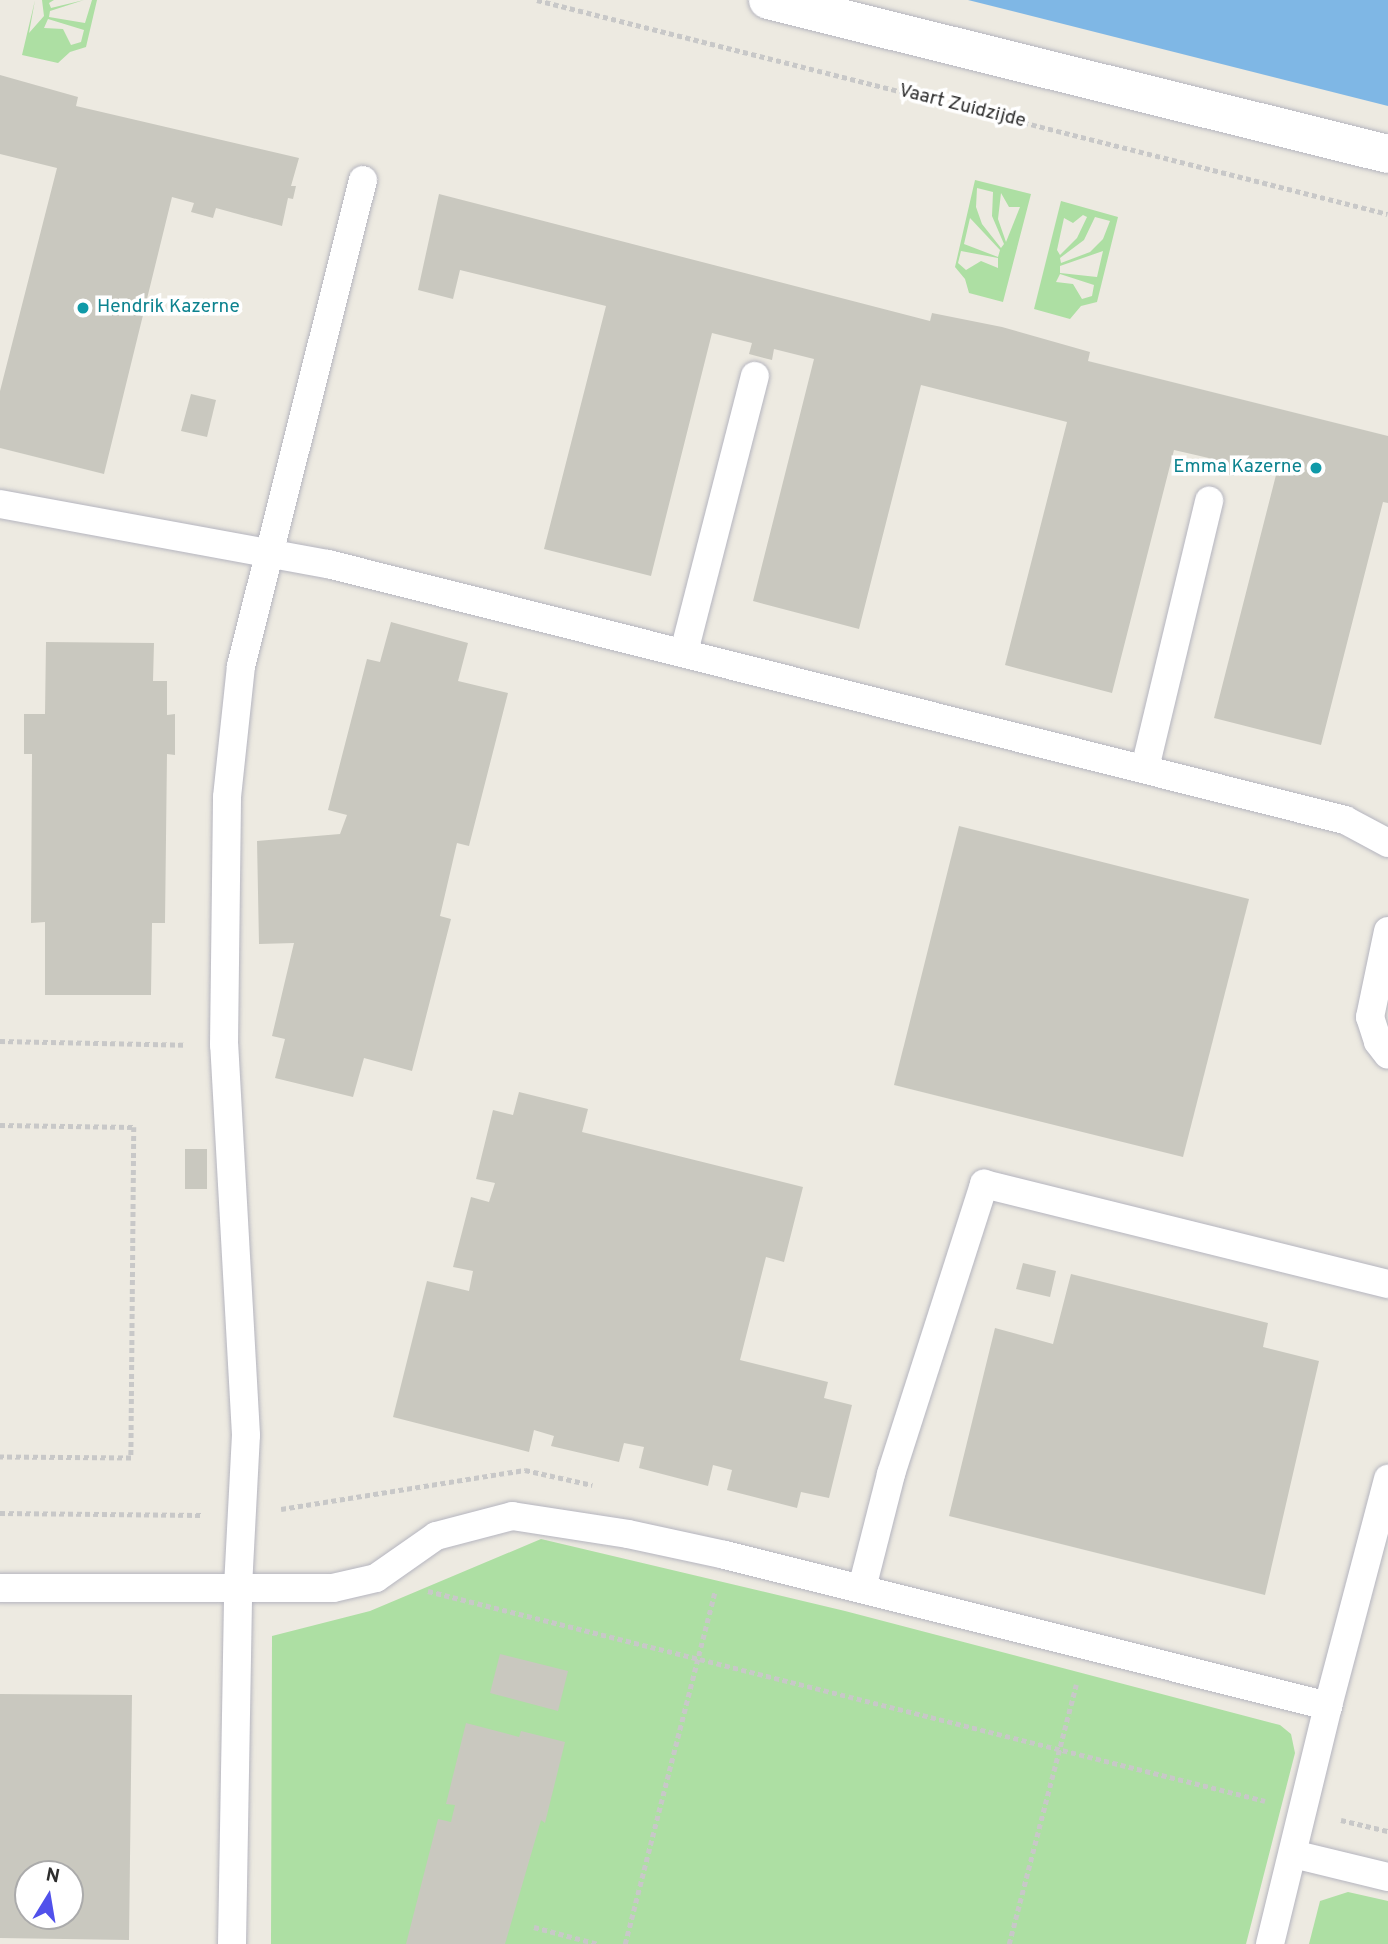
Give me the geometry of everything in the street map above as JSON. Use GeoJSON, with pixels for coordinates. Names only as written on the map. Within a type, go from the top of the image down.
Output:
{"type":"FeatureCollection","features":[{"type":"Feature","properties":{"kind":"main road"},"geometry":{"type":"LineString","coordinates":[[768,0],[1388,154]]}},
{"type":"Feature","properties":{"kind":"lane"},"geometry":{"type":"LineString","coordinates":[[232,1944],[238,1587],[246,1435],[224,1045],[227,797],[241,666],[363,180]]}},
{"type":"Feature","properties":{"kind":"lane"},"geometry":{"type":"LineString","coordinates":[[684,652],[755,376]]}},
{"type":"Feature","properties":{"kind":"lane"},"geometry":{"type":"LineString","coordinates":[[1145,768],[1209,501]]}},
{"type":"Feature","properties":{"kind":"lane"},"geometry":{"type":"LineString","coordinates":[[0,504],[269,550],[1345,820],[1388,843]]}},
{"type":"Feature","properties":{"kind":"lane"},"geometry":{"type":"LineString","coordinates":[[1388,931],[1370,1017],[1378,1042],[1388,1055]]}},
{"type":"Feature","properties":{"kind":"lane"},"geometry":{"type":"LineString","coordinates":[[862,1588],[891,1474],[984,1184],[1388,1284]]}},
{"type":"Feature","properties":{"kind":"lane"},"geometry":{"type":"LineString","coordinates":[[1270,1944],[1328,1706],[1388,1479]]}},
{"type":"Feature","properties":{"kind":"lane"},"geometry":{"type":"LineString","coordinates":[[0,1588],[333,1588],[376,1578],[436,1536],[512,1516],[628,1534],[725,1555],[1328,1706]]}},
{"type":"Feature","properties":{"kind":"lane"},"geometry":{"type":"LineString","coordinates":[[1293,1854],[1388,1877]]}},
{"type":"Feature","properties":{"kind":"path","name":"Vaart Zuidzijde"},"geometry":{"type":"LineString","coordinates":[[537,0],[1388,214]]}},
{"type":"Feature","properties":{"kind":"path"},"geometry":{"type":"LineString","coordinates":[[0,1041],[224,1045]]}},
{"type":"Feature","properties":{"kind":"path"},"geometry":{"type":"LineString","coordinates":[[0,1125],[134,1127],[131,1458],[0,1457]]}},
{"type":"Feature","properties":{"kind":"path"},"geometry":{"type":"LineString","coordinates":[[0,1513],[242,1516],[525,1470],[605,1488]]}},
{"type":"Feature","properties":{"kind":"path"},"geometry":{"type":"LineString","coordinates":[[625,1944],[725,1555]]}},
{"type":"Feature","properties":{"kind":"path"},"geometry":{"type":"LineString","coordinates":[[376,1578],[698,1662],[1388,1831]]}},
{"type":"Feature","properties":{"kind":"path"},"geometry":{"type":"LineString","coordinates":[[1009,1944],[1086,1644]]}},
{"type":"Feature","properties":{"kind":"path"},"geometry":{"type":"LineString","coordinates":[[534,1927],[598,1944]]}},
{"type":"Feature","properties":{"kind":"green space"},"geometry":{"type":"Polygon","coordinates":[[[35,0],[29,33],[44,16],[42,0],[54,0],[49,3],[51,8],[84,0],[50,11],[49,17],[85,23],[92,0],[97,0],[86,47],[70,52],[58,63],[22,55],[35,0]],[[48,19],[44,28],[63,29],[71,45],[81,42],[84,30],[48,19]]]}},
{"type":"Feature","properties":{"kind":"green space"},"geometry":{"type":"Polygon","coordinates":[[[975,180],[1031,194],[1003,302],[969,293],[965,279],[955,267],[975,180]],[[977,188],[976,207],[982,224],[1001,248],[1004,244],[992,216],[993,192],[977,188]],[[1001,193],[998,219],[1006,242],[1020,207],[1009,207],[1001,193]],[[970,218],[964,244],[998,257],[1000,250],[970,218]],[[961,251],[958,263],[966,270],[981,261],[998,268],[998,258],[961,251]]]}},
{"type":"Feature","properties":{"kind":"green space"},"geometry":{"type":"Polygon","coordinates":[[[1061,201],[1118,217],[1097,302],[1081,306],[1070,319],[1034,309],[1061,201]],[[1083,215],[1073,223],[1064,218],[1057,250],[1060,255],[1077,238],[1087,217],[1083,215]],[[1095,217],[1084,240],[1060,258],[1061,263],[1090,252],[1103,239],[1110,221],[1095,217]],[[1103,251],[1060,266],[1060,273],[1097,277],[1103,251]],[[1060,274],[1056,282],[1073,284],[1082,299],[1092,296],[1094,285],[1060,274]]]}},
{"type":"Feature","properties":{"kind":"green space"},"geometry":{"type":"Polygon","coordinates":[[[541,1539],[845,1611],[1280,1725],[1291,1734],[1295,1753],[1246,1944],[271,1944],[272,1636],[370,1611],[541,1539]]]}},
{"type":"Feature","properties":{"kind":"green space"},"geometry":{"type":"Polygon","coordinates":[[[1348,1892],[1388,1901],[1388,1944],[1309,1944],[1320,1901],[1348,1892]]]}},
{"type":"Feature","properties":{"kind":"water"},"geometry":{"type":"Polygon","coordinates":[[[968,0],[1388,0],[1388,106],[968,0]]]}},
{"type":"Feature","properties":{"kind":"building","name":"Hendrik Kazerne"},"geometry":{"type":"Polygon","coordinates":[[[0,75],[78,97],[76,106],[299,158],[291,186],[296,186],[293,199],[288,198],[282,226],[216,208],[213,218],[191,212],[194,203],[172,197],[104,474],[0,448],[0,391],[57,168],[0,154],[0,75]]]}},
{"type":"Feature","properties":{"kind":"building","name":"Emma Kazerne"},"geometry":{"type":"Polygon","coordinates":[[[439,194],[930,321],[932,313],[1002,327],[1090,352],[1088,361],[1388,436],[1388,503],[1383,502],[1321,745],[1214,718],[1276,475],[1236,466],[1234,476],[1210,470],[1213,459],[1174,450],[1112,693],[1005,665],[1067,422],[921,385],[859,629],[753,601],[814,359],[774,349],[772,360],[749,354],[752,343],[712,333],[651,576],[544,549],[606,306],[460,270],[453,299],[418,290],[439,194]]]}},
{"type":"Feature","properties":{"kind":"building"},"geometry":{"type":"Polygon","coordinates":[[[191,394],[216,400],[207,437],[181,431],[191,394]]]}},
{"type":"Feature","properties":{"kind":"building"},"geometry":{"type":"Polygon","coordinates":[[[391,622],[468,643],[458,681],[508,693],[469,846],[457,843],[440,916],[451,919],[412,1071],[364,1058],[353,1097],[275,1078],[285,1039],[272,1036],[294,943],[259,944],[257,841],[340,834],[347,815],[328,810],[367,659],[380,662],[391,622]]]}},
{"type":"Feature","properties":{"kind":"building"},"geometry":{"type":"Polygon","coordinates":[[[46,642],[154,643],[153,681],[167,681],[167,715],[175,714],[175,755],[167,754],[165,923],[152,923],[151,995],[45,995],[45,922],[31,923],[32,754],[24,754],[24,714],[45,714],[46,642]]]}},
{"type":"Feature","properties":{"kind":"building"},"geometry":{"type":"Polygon","coordinates":[[[959,826],[1249,899],[1183,1157],[894,1085],[959,826]]]}},
{"type":"Feature","properties":{"kind":"building"},"geometry":{"type":"Polygon","coordinates":[[[519,1092],[588,1109],[582,1132],[803,1187],[784,1262],[766,1257],[740,1360],[828,1382],[824,1398],[852,1405],[829,1498],[801,1492],[797,1508],[727,1490],[732,1470],[713,1465],[708,1486],[639,1468],[644,1447],[624,1443],[619,1462],[551,1446],[554,1436],[534,1430],[529,1452],[393,1417],[427,1281],[469,1291],[473,1271],[453,1267],[471,1197],[489,1202],[495,1183],[476,1179],[493,1110],[513,1115],[519,1092]]]}},
{"type":"Feature","properties":{"kind":"building"},"geometry":{"type":"Polygon","coordinates":[[[185,1149],[207,1149],[207,1189],[185,1189],[185,1149]]]}},
{"type":"Feature","properties":{"kind":"building"},"geometry":{"type":"Polygon","coordinates":[[[1023,1263],[1056,1271],[1050,1297],[1016,1289],[1023,1263]]]}},
{"type":"Feature","properties":{"kind":"building"},"geometry":{"type":"Polygon","coordinates":[[[1071,1274],[1268,1323],[1263,1347],[1319,1361],[1265,1595],[949,1516],[995,1328],[1053,1344],[1071,1274]]]}},
{"type":"Feature","properties":{"kind":"building"},"geometry":{"type":"Polygon","coordinates":[[[500,1654],[568,1671],[558,1711],[490,1693],[500,1654]]]}},
{"type":"Feature","properties":{"kind":"building"},"geometry":{"type":"Polygon","coordinates":[[[0,1694],[132,1695],[129,1940],[0,1938],[0,1694]]]}},
{"type":"Feature","properties":{"kind":"building"},"geometry":{"type":"Polygon","coordinates":[[[466,1723],[519,1737],[521,1731],[565,1742],[545,1823],[541,1820],[505,1944],[406,1944],[438,1819],[451,1822],[455,1805],[446,1804],[466,1723]]]}},
{"type":"Feature","properties":{"kind":"place","name":"Hendrik Kazerne"},"geometry":{"type":"Point","coordinates":[83,308]}},
{"type":"Feature","properties":{"kind":"place","name":"Emma Kazerne"},"geometry":{"type":"Point","coordinates":[1316,468]}}]}
